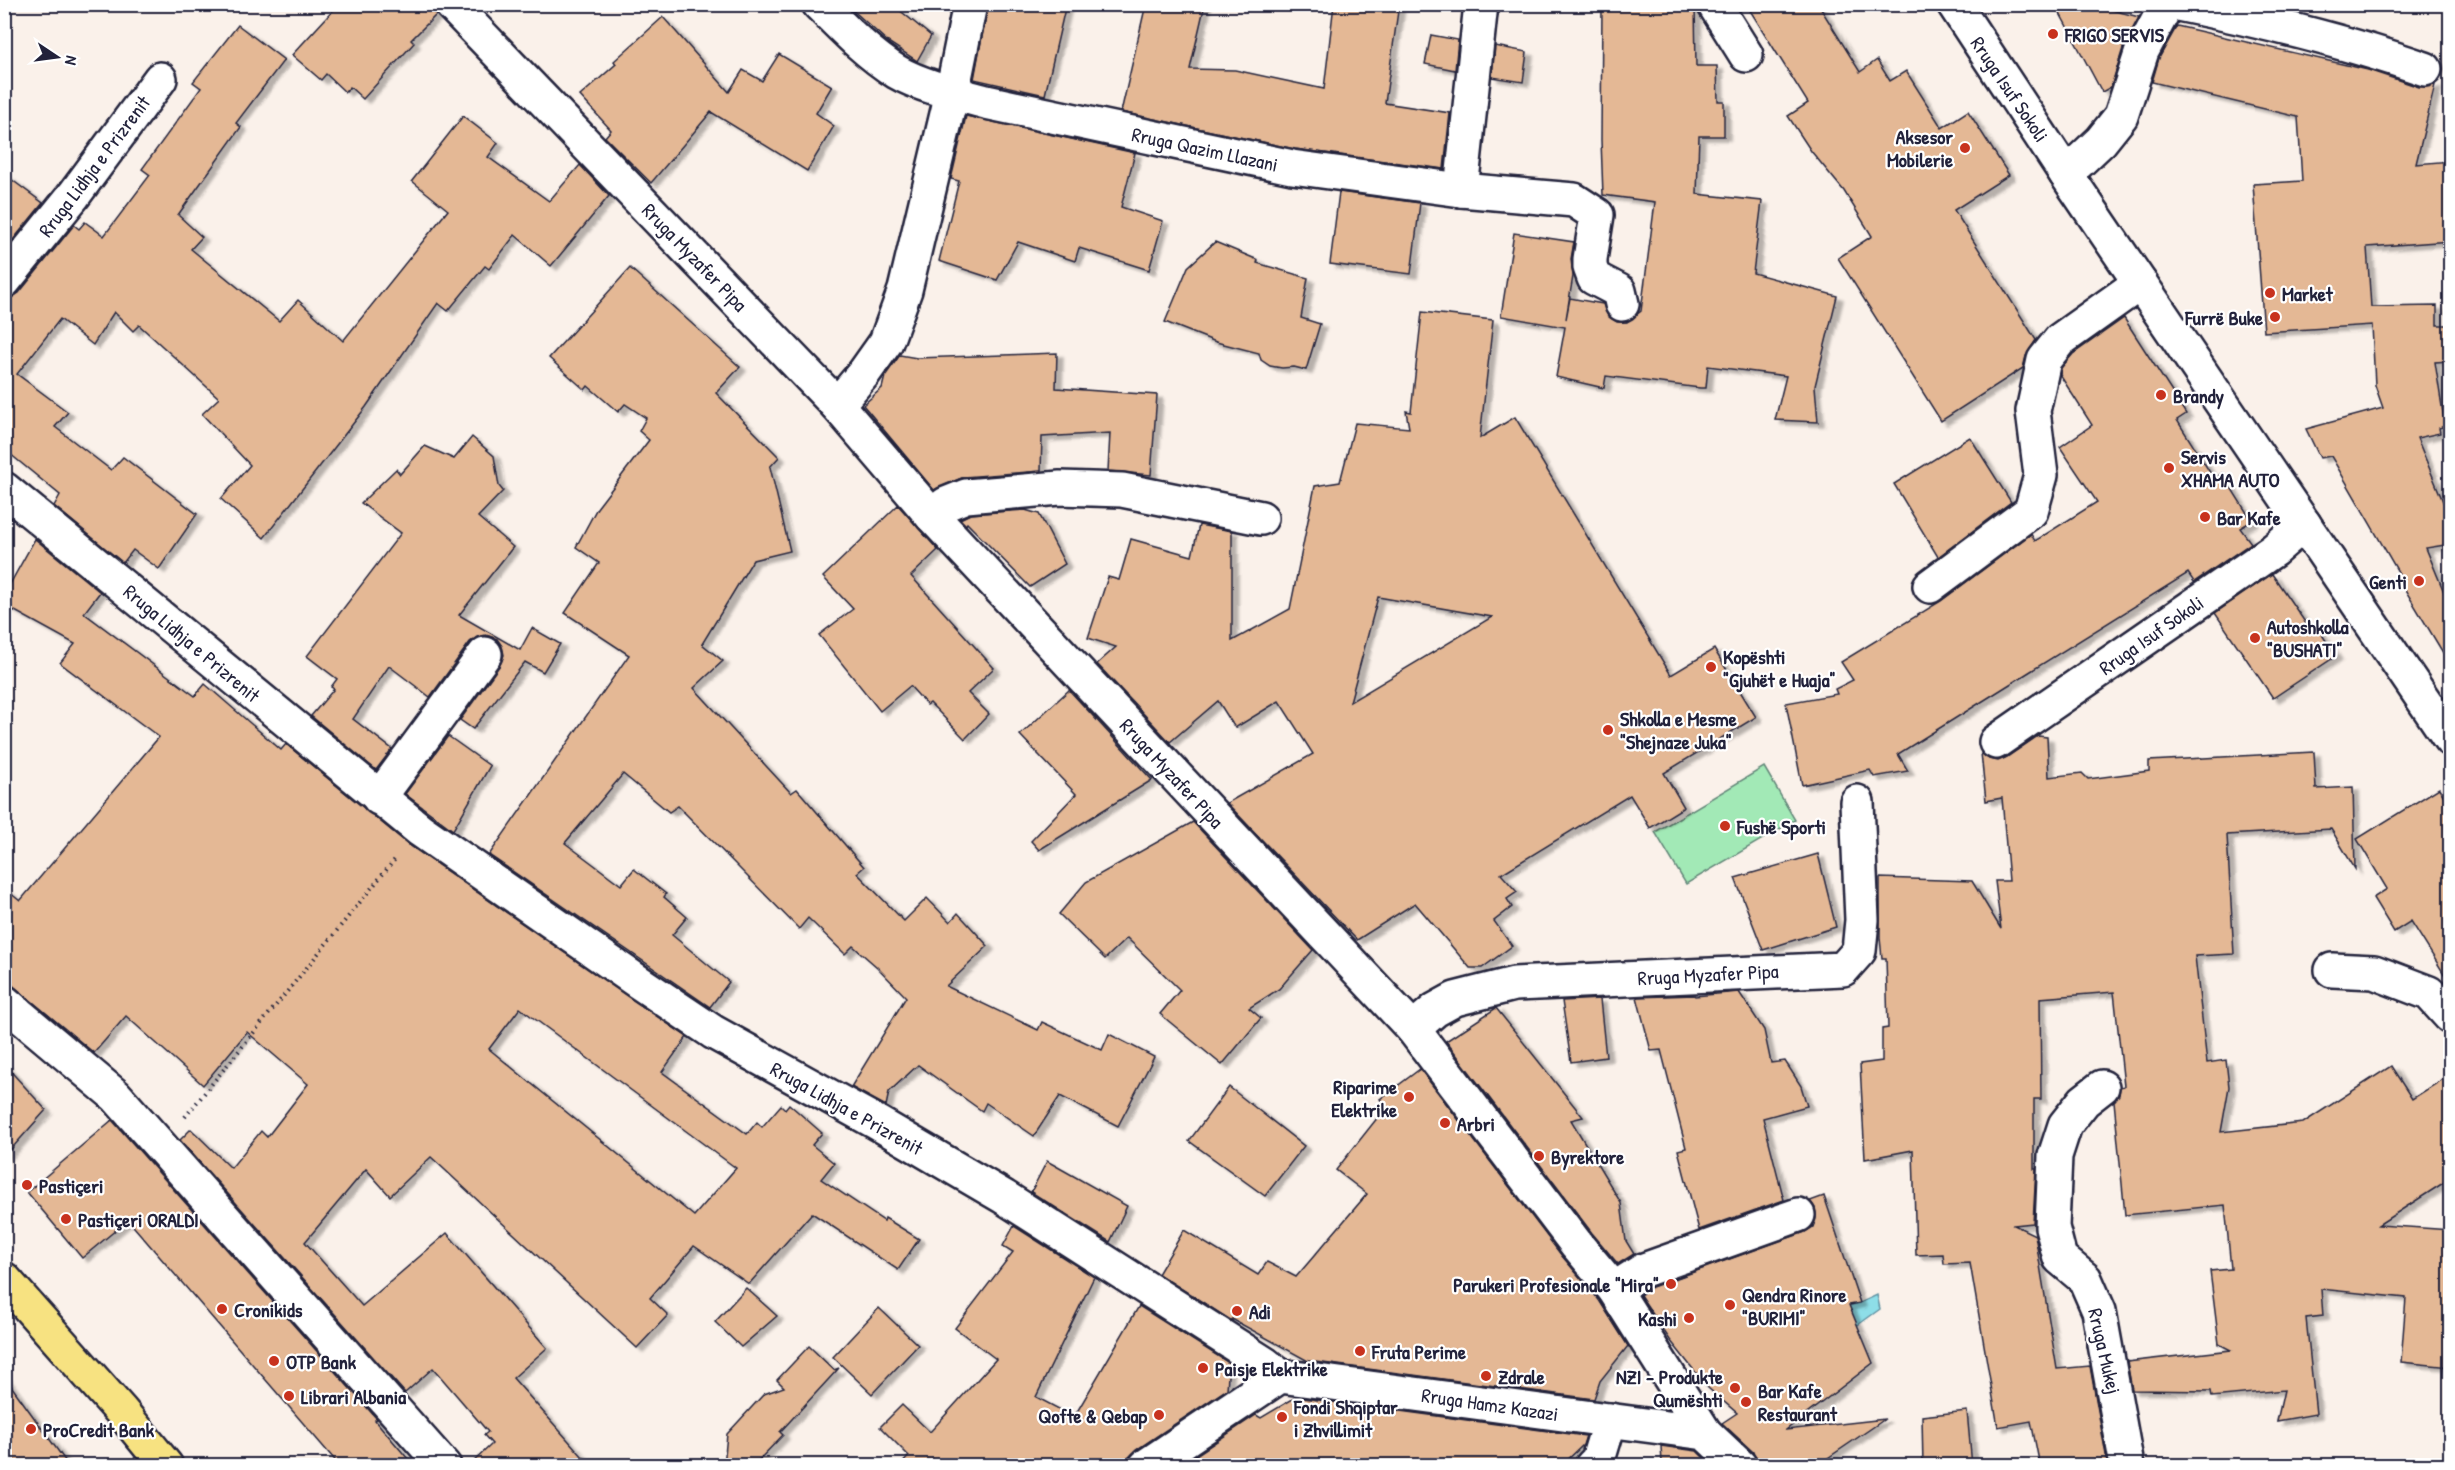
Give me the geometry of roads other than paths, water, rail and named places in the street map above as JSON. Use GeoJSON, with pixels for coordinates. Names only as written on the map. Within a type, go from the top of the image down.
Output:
{"type":"FeatureCollection","features":[{"type":"Feature","properties":{"kind":"main road"},"geometry":{"type":"LineString","coordinates":[[4,1279],[121,1411],[166,1466]]}},
{"type":"Feature","properties":{"kind":"main road"},"geometry":{"type":"LineString","coordinates":[[121,1411],[145,1466]]}},
{"type":"Feature","properties":{"kind":"street","name":"Rruga Myzafer Pipa"},"geometry":{"type":"LineString","coordinates":[[452,4],[837,405],[932,516],[1413,1029],[1576,1245],[1614,1289],[1705,1432]]}},
{"type":"Feature","properties":{"kind":"street","name":"Rruga Qazim Llazani"},"geometry":{"type":"LineString","coordinates":[[819,4],[858,42],[898,72],[952,93],[1292,167],[1461,190],[1574,200],[1597,215],[1590,267],[1594,278],[1619,291],[1622,304]]}},
{"type":"Feature","properties":{"kind":"street"},"geometry":{"type":"LineString","coordinates":[[837,405],[886,342],[905,290],[952,93],[970,4]]}},
{"type":"Feature","properties":{"kind":"street"},"geometry":{"type":"LineString","coordinates":[[1461,190],[1481,4]]}},
{"type":"Feature","properties":{"kind":"street"},"geometry":{"type":"LineString","coordinates":[[1714,4],[1746,55]]}},
{"type":"Feature","properties":{"kind":"street","name":"Rruga Isuf Sokoli"},"geometry":{"type":"LineString","coordinates":[[1953,4],[2066,174],[2451,739]]}},
{"type":"Feature","properties":{"kind":"street"},"geometry":{"type":"LineString","coordinates":[[2066,174],[2102,141],[2121,116],[2142,51],[2168,4]]}},
{"type":"Feature","properties":{"kind":"street"},"geometry":{"type":"LineString","coordinates":[[2178,4],[2262,21],[2376,52],[2426,69]]}},
{"type":"Feature","properties":{"kind":"street","name":"Rruga Lidhja e Prizrenit"},"geometry":{"type":"LineString","coordinates":[[4,281],[74,195],[160,79]]}},
{"type":"Feature","properties":{"kind":"street"},"geometry":{"type":"LineString","coordinates":[[1930,586],[2031,511],[2041,475],[2033,411],[2044,360],[2060,340],[2140,283]]}},
{"type":"Feature","properties":{"kind":"street"},"geometry":{"type":"LineString","coordinates":[[932,516],[946,504],[966,496],[1060,488],[1122,490],[1261,518]]}},
{"type":"Feature","properties":{"kind":"street","name":"Rruga Lidhja e Prizrenit"},"geometry":{"type":"LineString","coordinates":[[4,489],[420,830],[713,1032],[876,1122],[1004,1197],[1265,1364],[1280,1376]]}},
{"type":"Feature","properties":{"kind":"street","name":"Rruga Isuf Sokoli"},"geometry":{"type":"LineString","coordinates":[[1996,742],[2274,550],[2304,524]]}},
{"type":"Feature","properties":{"kind":"street"},"geometry":{"type":"LineString","coordinates":[[379,798],[485,654]]}},
{"type":"Feature","properties":{"kind":"street","name":"Rruga Myzafer Pipa"},"geometry":{"type":"LineString","coordinates":[[1413,1029],[1435,1010],[1455,999],[1514,984],[1843,969],[1859,951],[1862,920],[1857,802]]}},
{"type":"Feature","properties":{"kind":"street"},"geometry":{"type":"LineString","coordinates":[[2332,970],[2374,972],[2429,993],[2451,1016]]}},
{"type":"Feature","properties":{"kind":"street"},"geometry":{"type":"LineString","coordinates":[[4,1002],[116,1096],[444,1466]]}},
{"type":"Feature","properties":{"kind":"street","name":"Rruga Mukej"},"geometry":{"type":"LineString","coordinates":[[2102,1087],[2084,1101],[2065,1125],[2055,1156],[2052,1227],[2060,1258],[2085,1279],[2099,1311],[2127,1466]]}},
{"type":"Feature","properties":{"kind":"street"},"geometry":{"type":"LineString","coordinates":[[1614,1289],[1644,1270],[1798,1215]]}},
{"type":"Feature","properties":{"kind":"street"},"geometry":{"type":"LineString","coordinates":[[1146,1466],[1280,1376]]}},
{"type":"Feature","properties":{"kind":"street","name":"Rruga Hamz Kazazi"},"geometry":{"type":"LineString","coordinates":[[1280,1376],[1705,1432]]}},
{"type":"Feature","properties":{"kind":"street"},"geometry":{"type":"LineString","coordinates":[[1592,1466],[1598,1460],[1610,1420]]}},
{"type":"Feature","properties":{"kind":"street"},"geometry":{"type":"LineString","coordinates":[[1705,1432],[1740,1466]]}},
{"type":"Feature","properties":{"kind":"water"},"geometry":{"type":"Polygon","coordinates":[[[1877,1295],[1880,1309],[1844,1335],[1830,1310],[1860,1303],[1877,1295]]]}},
{"type":"Feature","properties":{"kind":"place","name":"FRIGO SERVIS"},"geometry":{"type":"Point","coordinates":[2053,34]}},
{"type":"Feature","properties":{"kind":"place","name":"Aksesor Mobilerie"},"geometry":{"type":"Point","coordinates":[1965,148]}},
{"type":"Feature","properties":{"kind":"place","name":"Market"},"geometry":{"type":"Point","coordinates":[2270,293]}},
{"type":"Feature","properties":{"kind":"place","name":"Furrë Buke"},"geometry":{"type":"Point","coordinates":[2275,317]}},
{"type":"Feature","properties":{"kind":"place","name":"Brandy"},"geometry":{"type":"Point","coordinates":[2161,395]}},
{"type":"Feature","properties":{"kind":"place","name":"Servis XHAMA AUTO"},"geometry":{"type":"Point","coordinates":[2169,468]}},
{"type":"Feature","properties":{"kind":"place","name":"Bar Kafe"},"geometry":{"type":"Point","coordinates":[2205,517]}},
{"type":"Feature","properties":{"kind":"place","name":"Genti"},"geometry":{"type":"Point","coordinates":[2419,581]}},
{"type":"Feature","properties":{"kind":"place","name":"Autoshkolla \"BUSHATI\""},"geometry":{"type":"Point","coordinates":[2255,638]}},
{"type":"Feature","properties":{"kind":"place","name":"Kopështi \"Gjuhët e Huaja\""},"geometry":{"type":"Point","coordinates":[1711,667]}},
{"type":"Feature","properties":{"kind":"place","name":"Shkolla e Mesme \"Shejnaze Juka\""},"geometry":{"type":"Point","coordinates":[1608,730]}},
{"type":"Feature","properties":{"kind":"place","name":"Fushë Sporti"},"geometry":{"type":"Point","coordinates":[1725,826]}},
{"type":"Feature","properties":{"kind":"place","name":"Riparime Elektrike"},"geometry":{"type":"Point","coordinates":[1409,1097]}},
{"type":"Feature","properties":{"kind":"place","name":"Arbri"},"geometry":{"type":"Point","coordinates":[1445,1123]}},
{"type":"Feature","properties":{"kind":"place","name":"Byrektore"},"geometry":{"type":"Point","coordinates":[1539,1156]}},
{"type":"Feature","properties":{"kind":"place","name":"Pastiçeri"},"geometry":{"type":"Point","coordinates":[27,1185]}},
{"type":"Feature","properties":{"kind":"place","name":"Pastiçeri ORALDI"},"geometry":{"type":"Point","coordinates":[66,1219]}},
{"type":"Feature","properties":{"kind":"place","name":"Parukeri Profesionale \"Mira\""},"geometry":{"type":"Point","coordinates":[1671,1284]}},
{"type":"Feature","properties":{"kind":"place","name":"Qendra Rinore \"BURIMI\""},"geometry":{"type":"Point","coordinates":[1730,1305]}},
{"type":"Feature","properties":{"kind":"place","name":"Cronikids"},"geometry":{"type":"Point","coordinates":[222,1309]}},
{"type":"Feature","properties":{"kind":"place","name":"Adi"},"geometry":{"type":"Point","coordinates":[1237,1311]}},
{"type":"Feature","properties":{"kind":"place","name":"Kashi"},"geometry":{"type":"Point","coordinates":[1689,1318]}},
{"type":"Feature","properties":{"kind":"place","name":"Fruta Perime"},"geometry":{"type":"Point","coordinates":[1360,1351]}},
{"type":"Feature","properties":{"kind":"place","name":"OTP Bank"},"geometry":{"type":"Point","coordinates":[274,1361]}},
{"type":"Feature","properties":{"kind":"place","name":"Paisje Elektrike"},"geometry":{"type":"Point","coordinates":[1203,1368]}},
{"type":"Feature","properties":{"kind":"place","name":"Zdrale"},"geometry":{"type":"Point","coordinates":[1486,1376]}},
{"type":"Feature","properties":{"kind":"place","name":"NZI - Produkte Qumështi"},"geometry":{"type":"Point","coordinates":[1735,1388]}},
{"type":"Feature","properties":{"kind":"place","name":"Librari Albania"},"geometry":{"type":"Point","coordinates":[289,1396]}},
{"type":"Feature","properties":{"kind":"place","name":"Bar Kafe Restaurant"},"geometry":{"type":"Point","coordinates":[1746,1402]}},
{"type":"Feature","properties":{"kind":"place","name":"Qofte & Qebap"},"geometry":{"type":"Point","coordinates":[1159,1415]}},
{"type":"Feature","properties":{"kind":"place","name":"Fondi Shqiptar i Zhvillimit"},"geometry":{"type":"Point","coordinates":[1282,1417]}},
{"type":"Feature","properties":{"kind":"place","name":"ProCredit Bank"},"geometry":{"type":"Point","coordinates":[31,1429]}}]}
